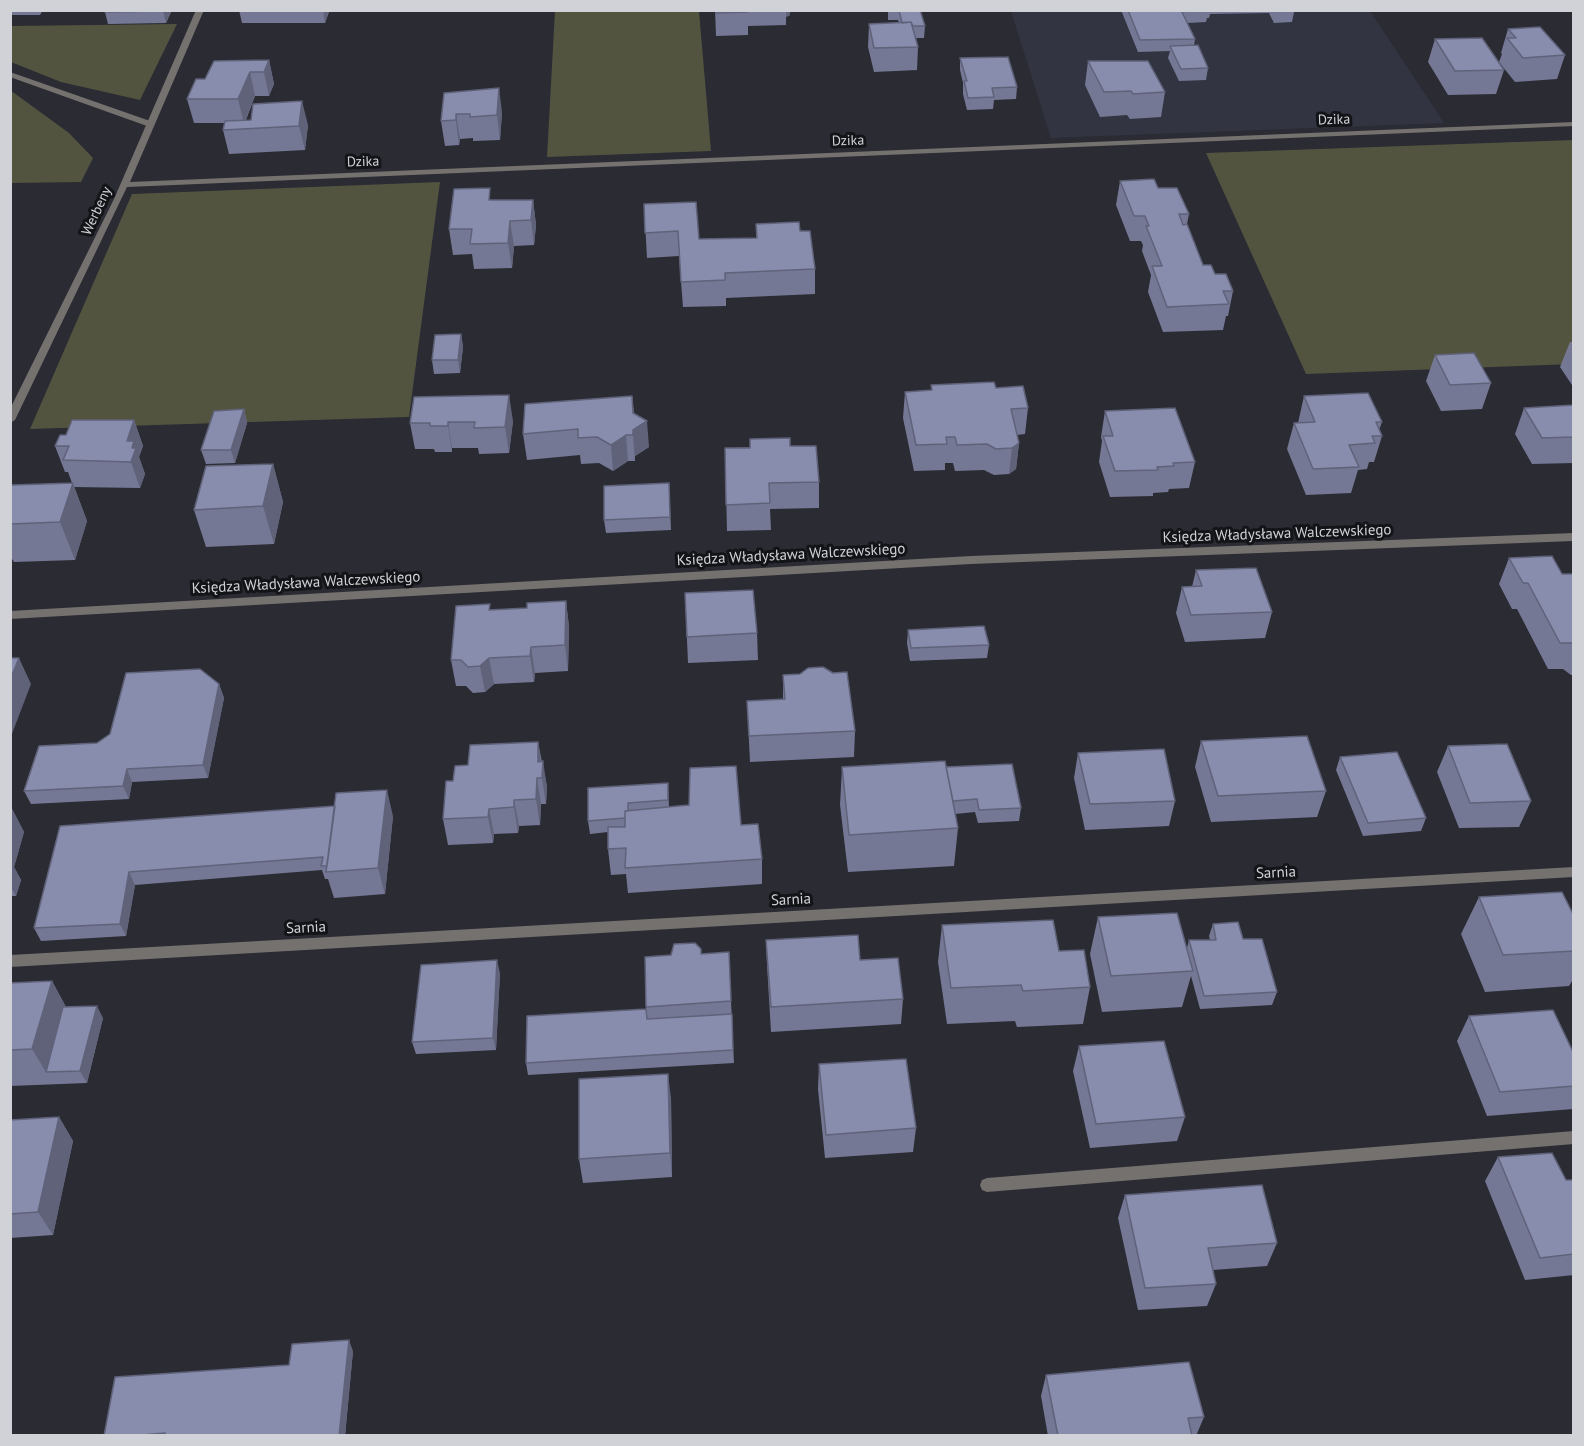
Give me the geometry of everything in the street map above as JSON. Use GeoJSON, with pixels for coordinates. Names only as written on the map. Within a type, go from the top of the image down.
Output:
{"type":"FeatureCollection","features":[{"type":"Feature","properties":{"kind":"street","name":"Werbeny"},"geometry":{"type":"LineString","coordinates":[[10,420],[124,185],[200,10]]}},
{"type":"Feature","properties":{"kind":"street"},"geometry":{"type":"LineString","coordinates":[[10,74],[150,124]]}},
{"type":"Feature","properties":{"kind":"street","name":"Dzika"},"geometry":{"type":"LineString","coordinates":[[124,185],[1574,124]]}},
{"type":"Feature","properties":{"kind":"street","name":"Księdza Władysława Walczewskiego"},"geometry":{"type":"LineString","coordinates":[[10,615],[971,560],[1574,537]]}},
{"type":"Feature","properties":{"kind":"street","name":"Sarnia"},"geometry":{"type":"LineString","coordinates":[[10,961],[1572,875]]}},
{"type":"Feature","properties":{"kind":"street"},"geometry":{"type":"LineString","coordinates":[[987,1185],[1574,1137]]}},
{"type":"Feature","properties":{"kind":"shaded area"},"geometry":{"type":"Polygon","coordinates":[[[1011,11],[1370,11],[1444,123],[1051,138],[1011,11]]]}},
{"type":"Feature","properties":{"kind":"green space"},"geometry":{"type":"Polygon","coordinates":[[[555,11],[699,11],[711,151],[547,157],[555,11]]]}},
{"type":"Feature","properties":{"kind":"green space"},"geometry":{"type":"Polygon","coordinates":[[[177,24],[140,100],[61,82],[11,62],[11,26],[177,24]]]}},
{"type":"Feature","properties":{"kind":"green space"},"geometry":{"type":"Polygon","coordinates":[[[10,90],[69,133],[93,158],[81,182],[11,183],[10,90]]]}},
{"type":"Feature","properties":{"kind":"green space"},"geometry":{"type":"Polygon","coordinates":[[[1573,140],[1573,364],[1306,374],[1206,153],[1573,140]]]}},
{"type":"Feature","properties":{"kind":"green space"},"geometry":{"type":"Polygon","coordinates":[[[440,182],[409,417],[30,429],[132,194],[440,182]]]}},
{"type":"Feature","properties":{"kind":"building"},"geometry":{"type":"Polygon","coordinates":[[[106,10],[164,10],[105,12],[106,10]]]}},
{"type":"Feature","properties":{"kind":"building"},"geometry":{"type":"Polygon","coordinates":[[[716,10],[748,10],[748,12],[716,13],[716,10]]]}},
{"type":"Feature","properties":{"kind":"building"},"geometry":{"type":"Polygon","coordinates":[[[899,10],[920,10],[925,26],[913,26],[911,22],[902,23],[899,10]]]}},
{"type":"Feature","properties":{"kind":"building"},"geometry":{"type":"Polygon","coordinates":[[[1128,10],[1181,10],[1195,39],[1140,40],[1128,10]]]}},
{"type":"Feature","properties":{"kind":"building"},"geometry":{"type":"Polygon","coordinates":[[[911,22],[918,47],[874,48],[869,24],[911,22]]]}},
{"type":"Feature","properties":{"kind":"building"},"geometry":{"type":"Polygon","coordinates":[[[1540,27],[1565,55],[1523,58],[1507,38],[1516,38],[1508,29],[1540,27]]]}},
{"type":"Feature","properties":{"kind":"building"},"geometry":{"type":"Polygon","coordinates":[[[1482,38],[1504,70],[1455,71],[1435,39],[1482,38]]]}},
{"type":"Feature","properties":{"kind":"building"},"geometry":{"type":"Polygon","coordinates":[[[1198,45],[1208,68],[1181,69],[1170,46],[1198,45]]]}},
{"type":"Feature","properties":{"kind":"building"},"geometry":{"type":"Polygon","coordinates":[[[1008,57],[1017,87],[992,88],[994,97],[968,98],[964,81],[967,81],[960,58],[1008,57]]]}},
{"type":"Feature","properties":{"kind":"building"},"geometry":{"type":"Polygon","coordinates":[[[269,60],[264,72],[250,72],[238,99],[187,99],[196,79],[205,79],[214,61],[269,60]]]}},
{"type":"Feature","properties":{"kind":"building"},"geometry":{"type":"Polygon","coordinates":[[[1088,61],[1148,61],[1165,92],[1133,94],[1131,91],[1104,92],[1088,61]]]}},
{"type":"Feature","properties":{"kind":"building"},"geometry":{"type":"Polygon","coordinates":[[[499,88],[497,115],[470,117],[470,114],[456,114],[456,120],[441,121],[444,93],[499,88]]]}},
{"type":"Feature","properties":{"kind":"building"},"geometry":{"type":"Polygon","coordinates":[[[302,101],[299,126],[223,130],[225,121],[251,120],[253,104],[302,101]]]}},
{"type":"Feature","properties":{"kind":"building"},"geometry":{"type":"Polygon","coordinates":[[[1154,179],[1158,188],[1177,188],[1189,214],[1179,214],[1183,225],[1187,224],[1203,265],[1211,265],[1215,274],[1226,274],[1233,291],[1223,291],[1229,304],[1167,307],[1152,266],[1162,266],[1146,226],[1149,226],[1145,216],[1134,216],[1120,181],[1154,179]]]}},
{"type":"Feature","properties":{"kind":"building"},"geometry":{"type":"Polygon","coordinates":[[[490,188],[489,200],[533,200],[531,220],[510,221],[508,243],[470,244],[472,229],[449,229],[454,189],[490,188]]]}},
{"type":"Feature","properties":{"kind":"building"},"geometry":{"type":"Polygon","coordinates":[[[696,202],[699,239],[757,238],[756,224],[799,222],[800,231],[810,231],[815,269],[725,273],[725,280],[681,282],[678,231],[645,233],[644,204],[696,202]]]}},
{"type":"Feature","properties":{"kind":"building"},"geometry":{"type":"Polygon","coordinates":[[[461,334],[458,360],[432,360],[435,335],[461,334]]]}},
{"type":"Feature","properties":{"kind":"building"},"geometry":{"type":"Polygon","coordinates":[[[1474,353],[1491,383],[1450,385],[1435,355],[1474,353]]]}},
{"type":"Feature","properties":{"kind":"building"},"geometry":{"type":"Polygon","coordinates":[[[994,382],[996,388],[1023,386],[1028,408],[1011,409],[1019,443],[1012,448],[996,449],[987,444],[957,445],[955,437],[946,437],[947,444],[916,445],[905,392],[932,390],[931,385],[994,382]]]}},
{"type":"Feature","properties":{"kind":"building"},"geometry":{"type":"Polygon","coordinates":[[[1368,393],[1382,422],[1376,422],[1382,436],[1372,436],[1375,443],[1349,445],[1359,467],[1313,469],[1294,423],[1315,422],[1304,396],[1368,393]]]}},
{"type":"Feature","properties":{"kind":"building"},"geometry":{"type":"Polygon","coordinates":[[[509,395],[505,427],[474,428],[475,422],[448,422],[448,426],[410,423],[414,397],[509,395]]]}},
{"type":"Feature","properties":{"kind":"building"},"geometry":{"type":"Polygon","coordinates":[[[632,396],[633,413],[647,421],[633,430],[633,435],[626,435],[611,445],[597,437],[578,438],[578,429],[523,434],[525,404],[632,396]]]}},
{"type":"Feature","properties":{"kind":"building"},"geometry":{"type":"Polygon","coordinates":[[[1574,405],[1574,437],[1542,438],[1524,408],[1574,405]]]}},
{"type":"Feature","properties":{"kind":"building"},"geometry":{"type":"Polygon","coordinates":[[[1175,408],[1195,462],[1173,463],[1174,466],[1157,467],[1158,470],[1115,471],[1103,436],[1113,436],[1105,411],[1175,408]]]}},
{"type":"Feature","properties":{"kind":"building"},"geometry":{"type":"Polygon","coordinates":[[[244,409],[231,450],[201,450],[214,411],[244,409]]]}},
{"type":"Feature","properties":{"kind":"building"},"geometry":{"type":"Polygon","coordinates":[[[72,420],[134,420],[127,441],[134,441],[132,448],[136,448],[131,462],[63,460],[69,446],[55,446],[60,435],[66,435],[72,420]]]}},
{"type":"Feature","properties":{"kind":"building"},"geometry":{"type":"Polygon","coordinates":[[[790,438],[790,446],[816,446],[819,482],[769,483],[770,503],[726,505],[725,448],[750,448],[750,439],[790,438]]]}},
{"type":"Feature","properties":{"kind":"building"},"geometry":{"type":"Polygon","coordinates":[[[273,464],[263,506],[194,510],[206,466],[273,464]]]}},
{"type":"Feature","properties":{"kind":"building"},"geometry":{"type":"Polygon","coordinates":[[[73,483],[60,522],[10,524],[10,488],[12,485],[73,483]]]}},
{"type":"Feature","properties":{"kind":"building"},"geometry":{"type":"Polygon","coordinates":[[[669,483],[670,517],[604,520],[604,486],[669,483]]]}},
{"type":"Feature","properties":{"kind":"building"},"geometry":{"type":"Polygon","coordinates":[[[1552,556],[1562,574],[1574,574],[1574,643],[1560,643],[1528,583],[1523,583],[1509,558],[1552,556]]]}},
{"type":"Feature","properties":{"kind":"building"},"geometry":{"type":"Polygon","coordinates":[[[1256,568],[1272,612],[1191,615],[1182,587],[1202,586],[1196,570],[1256,568]]]}},
{"type":"Feature","properties":{"kind":"building"},"geometry":{"type":"Polygon","coordinates":[[[753,590],[757,633],[687,637],[685,593],[753,590]]]}},
{"type":"Feature","properties":{"kind":"building"},"geometry":{"type":"Polygon","coordinates":[[[566,601],[565,645],[531,647],[530,656],[489,658],[480,666],[468,667],[461,660],[451,660],[456,606],[490,604],[489,610],[527,608],[527,603],[566,601]]]}},
{"type":"Feature","properties":{"kind":"building"},"geometry":{"type":"Polygon","coordinates":[[[984,626],[989,645],[911,648],[908,630],[984,626]]]}},
{"type":"Feature","properties":{"kind":"building"},"geometry":{"type":"Polygon","coordinates":[[[10,658],[19,658],[10,680],[10,658]]]}},
{"type":"Feature","properties":{"kind":"building"},"geometry":{"type":"Polygon","coordinates":[[[823,667],[833,673],[847,672],[855,731],[749,736],[747,701],[785,699],[783,675],[800,674],[808,668],[823,667]]]}},
{"type":"Feature","properties":{"kind":"building"},"geometry":{"type":"Polygon","coordinates":[[[200,669],[219,684],[203,765],[127,769],[123,786],[24,791],[39,746],[97,743],[110,734],[126,673],[200,669]]]}},
{"type":"Feature","properties":{"kind":"building"},"geometry":{"type":"Polygon","coordinates":[[[1307,736],[1326,791],[1218,796],[1201,741],[1307,736]]]}},
{"type":"Feature","properties":{"kind":"building"},"geometry":{"type":"Polygon","coordinates":[[[538,742],[538,762],[543,761],[542,778],[537,778],[536,799],[514,800],[514,807],[489,809],[488,817],[443,819],[446,781],[453,781],[455,766],[468,765],[470,745],[538,742]]]}},
{"type":"Feature","properties":{"kind":"building"},"geometry":{"type":"Polygon","coordinates":[[[1507,744],[1531,801],[1470,803],[1448,746],[1507,744]]]}},
{"type":"Feature","properties":{"kind":"building"},"geometry":{"type":"Polygon","coordinates":[[[1164,749],[1175,801],[1090,804],[1078,753],[1164,749]]]}},
{"type":"Feature","properties":{"kind":"building"},"geometry":{"type":"Polygon","coordinates":[[[1397,752],[1426,818],[1368,823],[1340,757],[1397,752]]]}},
{"type":"Feature","properties":{"kind":"building"},"geometry":{"type":"Polygon","coordinates":[[[945,761],[958,828],[849,835],[842,767],[945,761]]]}},
{"type":"Feature","properties":{"kind":"building"},"geometry":{"type":"Polygon","coordinates":[[[1012,764],[1021,808],[979,810],[977,799],[953,801],[946,767],[1012,764]]]}},
{"type":"Feature","properties":{"kind":"building"},"geometry":{"type":"Polygon","coordinates":[[[736,766],[741,825],[758,824],[762,859],[625,868],[626,848],[608,849],[608,827],[625,827],[625,811],[689,805],[690,768],[736,766]]]}},
{"type":"Feature","properties":{"kind":"building"},"geometry":{"type":"Polygon","coordinates":[[[668,783],[668,800],[628,803],[625,818],[588,821],[588,788],[668,783]]]}},
{"type":"Feature","properties":{"kind":"building"},"geometry":{"type":"Polygon","coordinates":[[[387,790],[378,868],[326,872],[336,793],[387,790]]]}},
{"type":"Feature","properties":{"kind":"building"},"geometry":{"type":"Polygon","coordinates":[[[335,806],[327,866],[321,866],[323,857],[129,872],[120,924],[34,928],[60,826],[335,806]]]}},
{"type":"Feature","properties":{"kind":"building"},"geometry":{"type":"Polygon","coordinates":[[[1562,892],[1574,916],[1574,951],[1503,955],[1479,897],[1562,892]]]}},
{"type":"Feature","properties":{"kind":"building"},"geometry":{"type":"Polygon","coordinates":[[[1177,913],[1193,971],[1111,976],[1098,917],[1177,913]]]}},
{"type":"Feature","properties":{"kind":"building"},"geometry":{"type":"Polygon","coordinates":[[[1053,920],[1059,951],[1084,950],[1090,987],[1023,991],[1021,985],[951,988],[942,925],[1053,920]]]}},
{"type":"Feature","properties":{"kind":"building"},"geometry":{"type":"Polygon","coordinates":[[[1238,922],[1243,939],[1262,939],[1277,992],[1204,996],[1189,940],[1216,940],[1213,924],[1238,922]]]}},
{"type":"Feature","properties":{"kind":"building"},"geometry":{"type":"Polygon","coordinates":[[[858,935],[860,960],[898,958],[903,999],[771,1007],[766,940],[858,935]]]}},
{"type":"Feature","properties":{"kind":"building"},"geometry":{"type":"Polygon","coordinates":[[[695,943],[701,949],[701,954],[729,952],[731,1001],[646,1007],[645,957],[671,955],[674,944],[695,943]]]}},
{"type":"Feature","properties":{"kind":"building"},"geometry":{"type":"Polygon","coordinates":[[[497,960],[493,1038],[412,1042],[421,965],[497,960]]]}},
{"type":"Feature","properties":{"kind":"building"},"geometry":{"type":"Polygon","coordinates":[[[52,981],[32,1049],[10,1050],[10,983],[52,981]]]}},
{"type":"Feature","properties":{"kind":"building"},"geometry":{"type":"Polygon","coordinates":[[[97,1006],[80,1071],[46,1072],[63,1007],[97,1006]]]}},
{"type":"Feature","properties":{"kind":"building"},"geometry":{"type":"Polygon","coordinates":[[[646,1009],[647,1019],[732,1014],[733,1050],[526,1063],[527,1016],[646,1009]]]}},
{"type":"Feature","properties":{"kind":"building"},"geometry":{"type":"Polygon","coordinates":[[[1553,1010],[1574,1054],[1574,1086],[1500,1092],[1469,1016],[1553,1010]]]}},
{"type":"Feature","properties":{"kind":"building"},"geometry":{"type":"Polygon","coordinates":[[[1164,1041],[1185,1117],[1096,1124],[1079,1046],[1164,1041]]]}},
{"type":"Feature","properties":{"kind":"building"},"geometry":{"type":"Polygon","coordinates":[[[906,1059],[916,1128],[826,1135],[819,1064],[906,1059]]]}},
{"type":"Feature","properties":{"kind":"building"},"geometry":{"type":"Polygon","coordinates":[[[668,1074],[670,1153],[579,1159],[579,1079],[668,1074]]]}},
{"type":"Feature","properties":{"kind":"building"},"geometry":{"type":"Polygon","coordinates":[[[59,1117],[38,1212],[10,1214],[10,1120],[59,1117]]]}},
{"type":"Feature","properties":{"kind":"building"},"geometry":{"type":"Polygon","coordinates":[[[1552,1153],[1566,1180],[1574,1180],[1574,1254],[1540,1258],[1498,1157],[1552,1153]]]}},
{"type":"Feature","properties":{"kind":"building"},"geometry":{"type":"Polygon","coordinates":[[[1262,1185],[1277,1243],[1208,1248],[1216,1284],[1145,1288],[1125,1195],[1262,1185]]]}},
{"type":"Feature","properties":{"kind":"building"},"geometry":{"type":"Polygon","coordinates":[[[349,1340],[339,1436],[165,1436],[165,1433],[104,1436],[115,1377],[289,1365],[292,1344],[349,1340]]]}},
{"type":"Feature","properties":{"kind":"building"},"geometry":{"type":"Polygon","coordinates":[[[1189,1362],[1204,1417],[1188,1418],[1192,1436],[1058,1436],[1046,1375],[1189,1362]]]}}]}
